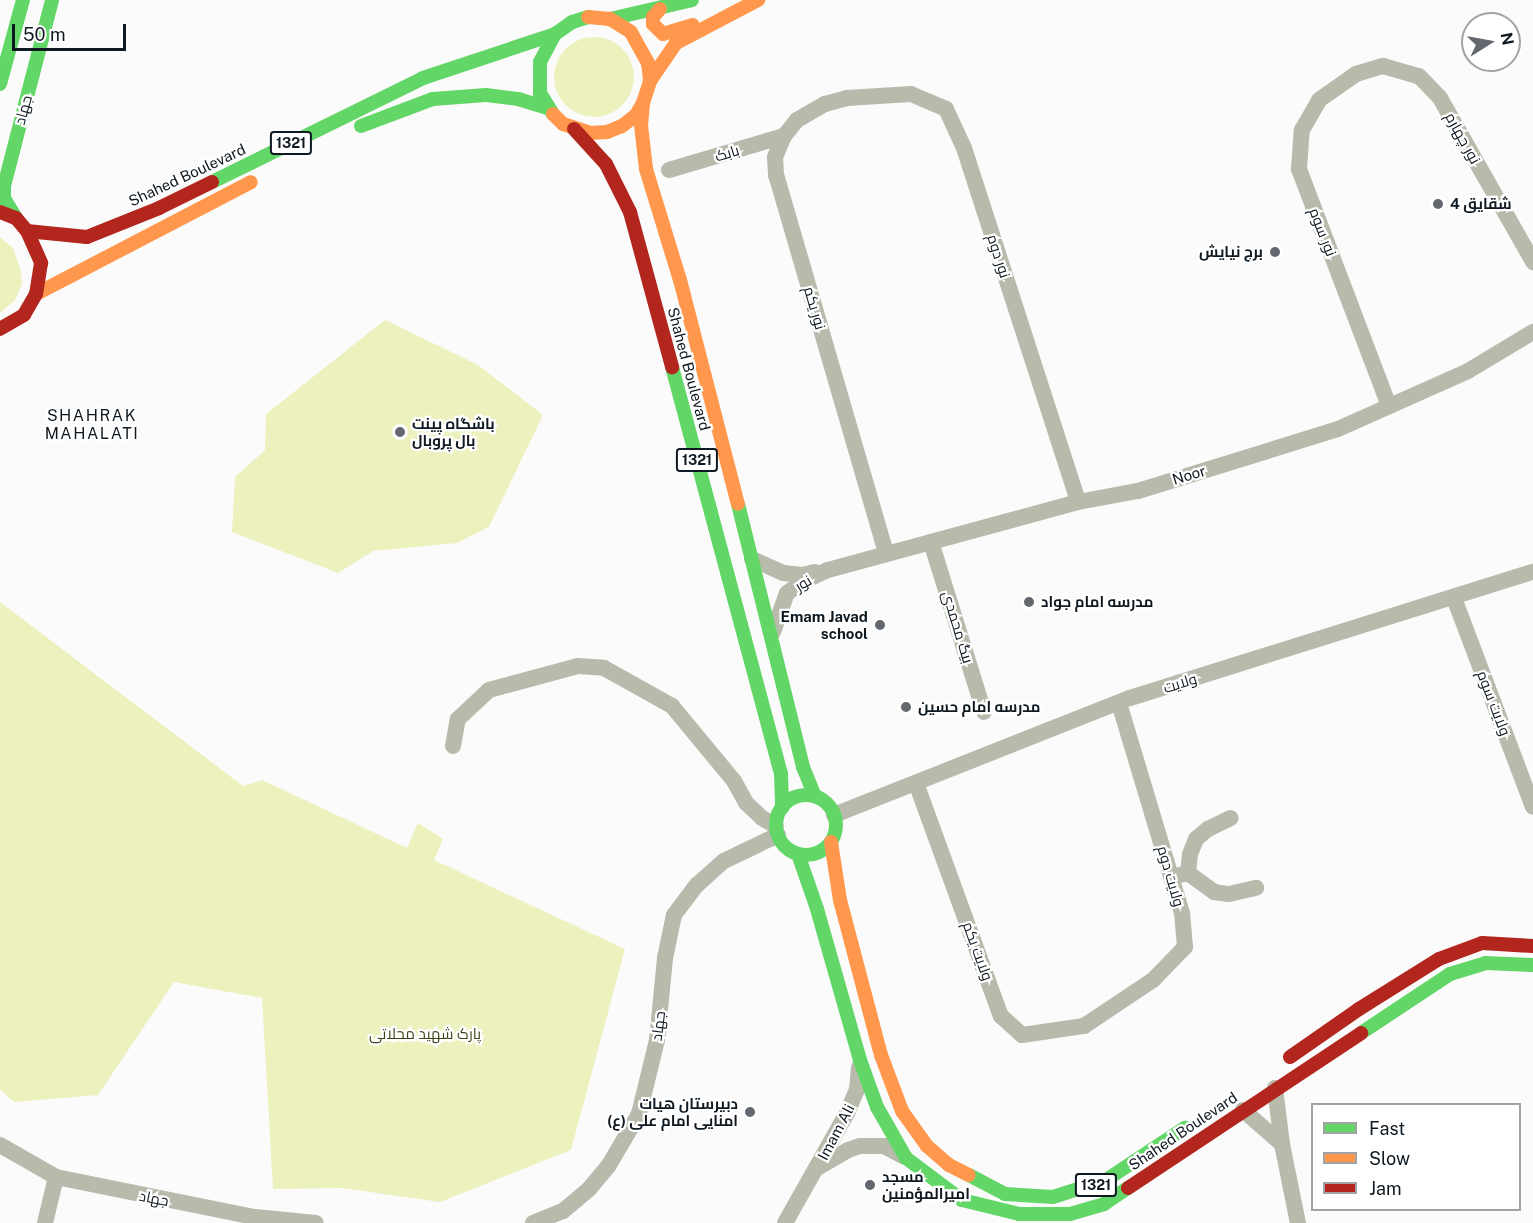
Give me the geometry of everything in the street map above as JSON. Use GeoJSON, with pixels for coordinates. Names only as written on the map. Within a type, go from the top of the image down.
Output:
{"type":"FeatureCollection","features":[{"type":"Feature","properties":{"kind":"main road","name":"جهاد"},"geometry":{"type":"LineString","coordinates":[[0,84],[23,0]]}},
{"type":"Feature","properties":{"kind":"main road","name":"جهاد"},"geometry":{"type":"LineString","coordinates":[[16,218],[4,198],[4,186],[52,0]]}},
{"type":"Feature","properties":{"kind":"main road"},"geometry":{"type":"LineString","coordinates":[[692,0],[610,19],[588,17],[572,22],[555,34],[540,62],[538,78],[540,93],[554,117],[574,129],[590,133],[607,132],[622,126],[636,115],[643,103],[650,81],[676,43],[758,0]]}},
{"type":"Feature","properties":{"kind":"main road"},"geometry":{"type":"LineString","coordinates":[[660,9],[653,17],[653,24],[663,34],[694,24],[708,25]]}},
{"type":"Feature","properties":{"kind":"main road"},"geometry":{"type":"LineString","coordinates":[[610,19],[631,32],[648,63],[650,81]]}},
{"type":"Feature","properties":{"kind":"main road","name":"Shahed Boulevard"},"geometry":{"type":"LineString","coordinates":[[27,231],[87,237],[159,208],[423,78],[555,34]]}},
{"type":"Feature","properties":{"kind":"main road"},"geometry":{"type":"LineString","coordinates":[[349,131],[433,99],[486,95],[518,99],[547,108]]}},
{"type":"Feature","properties":{"kind":"main road","name":"Shahed Boulevard"},"geometry":{"type":"LineString","coordinates":[[643,103],[641,125],[646,170],[680,280],[772,635],[803,767],[815,796]]}},
{"type":"Feature","properties":{"kind":"main road","name":"Shahed Boulevard"},"geometry":{"type":"LineString","coordinates":[[574,129],[606,164],[630,212],[781,774],[782,808]]}},
{"type":"Feature","properties":{"kind":"main road","name":"1321"},"geometry":{"type":"LineString","coordinates":[[36,294],[266,174]]}},
{"type":"Feature","properties":{"kind":"main road"},"geometry":{"type":"LineString","coordinates":[[0,212],[16,218],[27,231],[41,263],[36,294],[24,315],[0,329]]}},
{"type":"Feature","properties":{"kind":"main road"},"geometry":{"type":"LineString","coordinates":[[815,796],[830,806],[834,815],[836,824],[831,842],[816,853],[798,854],[783,843],[777,830],[782,808],[796,797],[815,796]]}},
{"type":"Feature","properties":{"kind":"main road","name":"Shahed Boulevard"},"geometry":{"type":"LineString","coordinates":[[831,842],[840,900],[881,1055],[902,1111],[927,1146],[948,1165],[1005,1194],[1053,1197],[1091,1187],[1106,1180],[1194,1121]]}},
{"type":"Feature","properties":{"kind":"main road","name":"Shahed Boulevard"},"geometry":{"type":"LineString","coordinates":[[798,854],[817,909],[860,1060],[877,1107],[906,1158],[963,1200],[1019,1214],[1070,1214],[1104,1203],[1239,1103],[1359,1009],[1439,959],[1482,944],[1533,946]]}},
{"type":"Feature","properties":{"kind":"main road","name":"Shahed Boulevard"},"geometry":{"type":"LineString","coordinates":[[1272,1077],[1450,974],[1485,963],[1533,965]]}},
{"type":"Feature","properties":{"kind":"street"},"geometry":{"type":"LineString","coordinates":[[588,17],[626,9],[645,0]]}},
{"type":"Feature","properties":{"kind":"street","name":"نور چهارم"},"geometry":{"type":"LineString","coordinates":[[1356,74],[1383,66],[1419,76],[1440,98],[1533,262]]}},
{"type":"Feature","properties":{"kind":"street","name":"نور سوم"},"geometry":{"type":"LineString","coordinates":[[1356,74],[1319,100],[1302,130],[1299,169],[1389,406]]}},
{"type":"Feature","properties":{"kind":"street","name":"نور دوم"},"geometry":{"type":"LineString","coordinates":[[784,136],[797,120],[825,104],[847,98],[912,94],[946,109],[964,148],[1078,502]]}},
{"type":"Feature","properties":{"kind":"street","name":"بابک"},"geometry":{"type":"LineString","coordinates":[[669,170],[784,136]]}},
{"type":"Feature","properties":{"kind":"street","name":"نور یکم"},"geometry":{"type":"LineString","coordinates":[[784,136],[776,157],[776,175],[886,553]]}},
{"type":"Feature","properties":{"kind":"street","name":"Noor"},"geometry":{"type":"LineString","coordinates":[[828,570],[1078,502],[1138,491],[1338,429],[1468,371],[1533,332]]}},
{"type":"Feature","properties":{"kind":"street","name":"بیگ محمدی"},"geometry":{"type":"LineString","coordinates":[[932,542],[984,712]]}},
{"type":"Feature","properties":{"kind":"street"},"geometry":{"type":"LineString","coordinates":[[752,559],[783,573],[802,575],[828,570]]}},
{"type":"Feature","properties":{"kind":"street","name":"نور"},"geometry":{"type":"LineString","coordinates":[[772,635],[788,593],[804,581],[828,570]]}},
{"type":"Feature","properties":{"kind":"street","name":"ولایت"},"geometry":{"type":"LineString","coordinates":[[834,815],[1119,703],[1533,572]]}},
{"type":"Feature","properties":{"kind":"street","name":"ولایت سوم"},"geometry":{"type":"LineString","coordinates":[[1454,598],[1533,807]]}},
{"type":"Feature","properties":{"kind":"street"},"geometry":{"type":"LineString","coordinates":[[453,746],[458,718],[489,690],[578,666],[604,668],[672,706],[734,781],[746,803],[777,830]]}},
{"type":"Feature","properties":{"kind":"street","name":"ولایت دوم"},"geometry":{"type":"LineString","coordinates":[[1102,1016],[1153,980],[1185,947],[1182,913],[1119,703]]}},
{"type":"Feature","properties":{"kind":"street","name":"ولایت یکم"},"geometry":{"type":"LineString","coordinates":[[916,783],[1001,1016],[1022,1035],[1084,1026],[1102,1016]]}},
{"type":"Feature","properties":{"kind":"street"},"geometry":{"type":"LineString","coordinates":[[1188,873],[1190,854],[1196,839],[1208,829],[1231,818]]}},
{"type":"Feature","properties":{"kind":"street","name":"جهاد"},"geometry":{"type":"LineString","coordinates":[[532,1223],[563,1211],[590,1189],[609,1165],[639,1114],[657,1040],[664,958],[674,915],[697,885],[724,861],[777,830]]}},
{"type":"Feature","properties":{"kind":"street"},"geometry":{"type":"LineString","coordinates":[[1171,877],[1188,873],[1214,892],[1229,894],[1256,888]]}},
{"type":"Feature","properties":{"kind":"street","name":"Imam Ali"},"geometry":{"type":"LineString","coordinates":[[788,1220],[857,1090],[860,1060]]}},
{"type":"Feature","properties":{"kind":"street"},"geometry":{"type":"LineString","coordinates":[[1272,1077],[1282,1144],[1298,1223]]}},
{"type":"Feature","properties":{"kind":"street"},"geometry":{"type":"LineString","coordinates":[[1239,1103],[1282,1144]]}},
{"type":"Feature","properties":{"kind":"street","name":"جهاد"},"geometry":{"type":"LineString","coordinates":[[0,1145],[56,1177],[255,1217],[316,1223]]}},
{"type":"Feature","properties":{"kind":"street","name":"Imam Ali"},"geometry":{"type":"LineString","coordinates":[[817,1168],[848,1150],[860,1146],[884,1146],[906,1158]]}},
{"type":"Feature","properties":{"kind":"street"},"geometry":{"type":"LineString","coordinates":[[45,1223],[56,1177]]}},
{"type":"Feature","properties":{"kind":"green space"},"geometry":{"type":"Polygon","coordinates":[[[594,37],[609,40],[622,49],[631,62],[634,77],[631,92],[622,105],[609,114],[594,117],[579,114],[566,105],[557,92],[554,77],[557,62],[566,49],[579,40],[594,37]]]}},
{"type":"Feature","properties":{"kind":"green space"},"geometry":{"type":"Polygon","coordinates":[[[0,237],[13,248],[21,271],[22,284],[15,300],[0,313],[0,237]]]}},
{"type":"Feature","properties":{"kind":"green space","name":"باشگاه پینت بال پروبال"},"geometry":{"type":"Polygon","coordinates":[[[385,320],[478,365],[543,415],[489,527],[457,543],[373,551],[338,573],[232,532],[235,477],[265,450],[266,414],[385,320]]]}},
{"type":"Feature","properties":{"kind":"green space","name":"پارک شهید محلاتی"},"geometry":{"type":"Polygon","coordinates":[[[0,602],[243,786],[262,780],[407,848],[418,823],[443,839],[434,860],[625,949],[571,1150],[440,1202],[342,1188],[273,1189],[262,998],[174,982],[98,1095],[14,1102],[0,1090],[0,602]]]}},
{"type":"Feature","properties":{"kind":"traffic: fast"},"geometry":{"type":"LineString","coordinates":[[0,84],[23,0]]}},
{"type":"Feature","properties":{"kind":"traffic: fast"},"geometry":{"type":"LineString","coordinates":[[16,218],[4,198],[4,186],[52,0]]}},
{"type":"Feature","properties":{"kind":"traffic: fast"},"geometry":{"type":"LineString","coordinates":[[610,19],[692,0]]}},
{"type":"Feature","properties":{"kind":"traffic: fast"},"geometry":{"type":"LineString","coordinates":[[553,114],[540,93],[540,62],[555,34],[572,22],[588,17]]}},
{"type":"Feature","properties":{"kind":"traffic: fast"},"geometry":{"type":"LineString","coordinates":[[212,182],[423,78],[555,34]]}},
{"type":"Feature","properties":{"kind":"traffic: fast"},"geometry":{"type":"LineString","coordinates":[[361,126],[433,99],[486,95],[518,99],[547,108]]}},
{"type":"Feature","properties":{"kind":"traffic: fast"},"geometry":{"type":"LineString","coordinates":[[672,367],[781,774],[782,808]]}},
{"type":"Feature","properties":{"kind":"traffic: fast"},"geometry":{"type":"LineString","coordinates":[[738,504],[803,767],[815,796]]}},
{"type":"Feature","properties":{"kind":"traffic: fast"},"geometry":{"type":"LineString","coordinates":[[806,795],[827,804],[836,825],[827,846],[806,855],[785,846],[776,825],[785,804],[806,795]]}},
{"type":"Feature","properties":{"kind":"traffic: fast"},"geometry":{"type":"LineString","coordinates":[[798,854],[817,909],[860,1060],[877,1107],[906,1158],[962,1200],[1019,1214],[1070,1214],[1104,1204],[1128,1188]]}},
{"type":"Feature","properties":{"kind":"traffic: fast"},"geometry":{"type":"LineString","coordinates":[[1361,1033],[1450,974],[1485,963],[1533,965]]}},
{"type":"Feature","properties":{"kind":"traffic: fast"},"geometry":{"type":"LineString","coordinates":[[969,1175],[1005,1194],[1053,1197],[1106,1180],[1185,1128]]}},
{"type":"Feature","properties":{"kind":"traffic: slow"},"geometry":{"type":"LineString","coordinates":[[650,81],[676,43],[758,0]]}},
{"type":"Feature","properties":{"kind":"traffic: slow"},"geometry":{"type":"LineString","coordinates":[[660,9],[653,17],[653,24],[663,34],[693,25]]}},
{"type":"Feature","properties":{"kind":"traffic: slow"},"geometry":{"type":"LineString","coordinates":[[553,114],[563,124],[590,133],[607,132],[622,126],[636,115],[643,103],[650,81],[648,63],[631,32],[610,19],[588,17]]}},
{"type":"Feature","properties":{"kind":"traffic: slow"},"geometry":{"type":"LineString","coordinates":[[643,103],[641,125],[646,169],[680,280],[738,504]]}},
{"type":"Feature","properties":{"kind":"traffic: slow"},"geometry":{"type":"LineString","coordinates":[[36,294],[251,182]]}},
{"type":"Feature","properties":{"kind":"traffic: slow"},"geometry":{"type":"LineString","coordinates":[[831,842],[840,900],[881,1055],[902,1111],[927,1146],[949,1165],[969,1175]]}},
{"type":"Feature","properties":{"kind":"traffic: jam"},"geometry":{"type":"LineString","coordinates":[[574,129],[606,164],[630,212],[672,367]]}},
{"type":"Feature","properties":{"kind":"traffic: jam"},"geometry":{"type":"LineString","coordinates":[[27,231],[87,237],[159,208],[212,182]]}},
{"type":"Feature","properties":{"kind":"traffic: jam"},"geometry":{"type":"LineString","coordinates":[[0,212],[16,218],[27,231],[41,263],[36,294],[24,315],[0,329]]}},
{"type":"Feature","properties":{"kind":"traffic: jam"},"geometry":{"type":"LineString","coordinates":[[1290,1057],[1359,1009],[1439,959],[1482,943],[1533,946]]}},
{"type":"Feature","properties":{"kind":"traffic: jam"},"geometry":{"type":"LineString","coordinates":[[1128,1188],[1361,1033]]}},
{"type":"Feature","properties":{"kind":"place","name":"شقایق 4"},"geometry":{"type":"Point","coordinates":[1438,204]}},
{"type":"Feature","properties":{"kind":"place","name":"برج نیایش"},"geometry":{"type":"Point","coordinates":[1275,252]}},
{"type":"Feature","properties":{"kind":"place","name":"باشگاه پینت بال پروبال"},"geometry":{"type":"Point","coordinates":[400,432]}},
{"type":"Feature","properties":{"kind":"place","name":"مدرسه امام جواد"},"geometry":{"type":"Point","coordinates":[1029,602]}},
{"type":"Feature","properties":{"kind":"place","name":"Emam Javad school"},"geometry":{"type":"Point","coordinates":[880,625]}},
{"type":"Feature","properties":{"kind":"place","name":"مدرسه امام حسین"},"geometry":{"type":"Point","coordinates":[906,707]}},
{"type":"Feature","properties":{"kind":"place","name":"دبیرستان هیات امنایی امام علی (ع)"},"geometry":{"type":"Point","coordinates":[750,1112]}},
{"type":"Feature","properties":{"kind":"place","name":"مسجد امیرالمؤمنین"},"geometry":{"type":"Point","coordinates":[870,1185]}},
{"type":"Feature","properties":{"kind":"district","name":"SHAHRAK MAHALATI"},"geometry":{"type":"Point","coordinates":[92,425]}}]}
